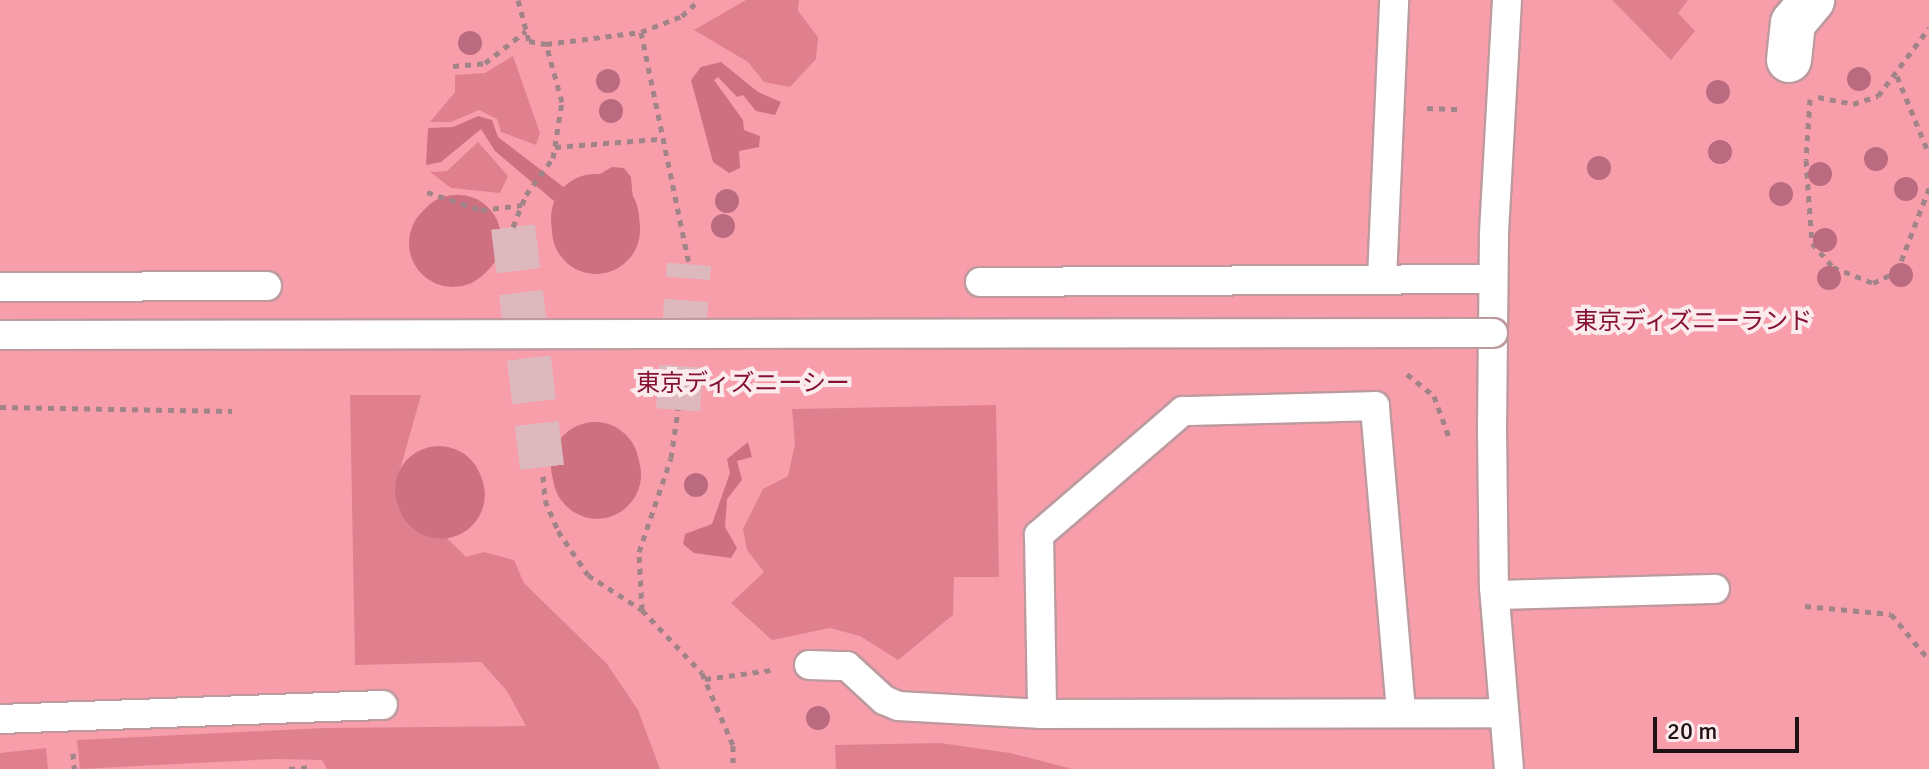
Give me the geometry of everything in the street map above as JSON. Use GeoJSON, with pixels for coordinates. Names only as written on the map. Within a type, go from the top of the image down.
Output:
{"type":"FeatureCollection","features":[{"type":"Feature","properties":{"kind":"street"},"geometry":{"type":"LineString","coordinates":[[1800,77],[1793,23],[1812,0]]}},
{"type":"Feature","properties":{"kind":"lane"},"geometry":{"type":"LineString","coordinates":[[1382,279],[1387,106],[1394,0]]}},
{"type":"Feature","properties":{"kind":"lane"},"geometry":{"type":"LineString","coordinates":[[1507,0],[1493,333],[1495,595],[1509,769]]}},
{"type":"Feature","properties":{"kind":"lane"},"geometry":{"type":"LineString","coordinates":[[980,282],[1493,279]]}},
{"type":"Feature","properties":{"kind":"lane"},"geometry":{"type":"LineString","coordinates":[[0,287],[267,286]]}},
{"type":"Feature","properties":{"kind":"lane"},"geometry":{"type":"LineString","coordinates":[[0,335],[1493,333]]}},
{"type":"Feature","properties":{"kind":"lane"},"geometry":{"type":"LineString","coordinates":[[1042,714],[1039,535],[1183,411],[1375,406],[1401,711]]}},
{"type":"Feature","properties":{"kind":"lane"},"geometry":{"type":"LineString","coordinates":[[1495,595],[1715,589]]}},
{"type":"Feature","properties":{"kind":"lane"},"geometry":{"type":"LineString","coordinates":[[809,665],[847,666],[884,700],[898,706],[1042,714],[1503,713]]}},
{"type":"Feature","properties":{"kind":"lane"},"geometry":{"type":"LineString","coordinates":[[0,719],[383,705]]}},
{"type":"Feature","properties":{"kind":"path"},"geometry":{"type":"LineString","coordinates":[[518,0],[529,41],[546,44],[641,32],[682,16],[699,0]]}},
{"type":"Feature","properties":{"kind":"path"},"geometry":{"type":"LineString","coordinates":[[1800,77],[1853,104],[1878,96],[1897,76],[1914,41],[1929,28]]}},
{"type":"Feature","properties":{"kind":"path"},"geometry":{"type":"LineString","coordinates":[[453,66],[485,63],[526,31]]}},
{"type":"Feature","properties":{"kind":"path"},"geometry":{"type":"LineString","coordinates":[[641,32],[659,139],[689,264]]}},
{"type":"Feature","properties":{"kind":"path"},"geometry":{"type":"LineString","coordinates":[[513,227],[555,147],[562,102],[546,44]]}},
{"type":"Feature","properties":{"kind":"path"},"geometry":{"type":"LineString","coordinates":[[1897,76],[1929,154]]}},
{"type":"Feature","properties":{"kind":"path"},"geometry":{"type":"LineString","coordinates":[[1800,77],[1812,243],[1833,267],[1873,283],[1897,272],[1929,188]]}},
{"type":"Feature","properties":{"kind":"path"},"geometry":{"type":"LineString","coordinates":[[1387,106],[1500,111]]}},
{"type":"Feature","properties":{"kind":"path"},"geometry":{"type":"LineString","coordinates":[[555,147],[659,139]]}},
{"type":"Feature","properties":{"kind":"path"},"geometry":{"type":"LineString","coordinates":[[427,192],[481,210],[522,205]]}},
{"type":"Feature","properties":{"kind":"path"},"geometry":{"type":"LineString","coordinates":[[0,407],[232,411]]}},
{"type":"Feature","properties":{"kind":"path"},"geometry":{"type":"LineString","coordinates":[[642,610],[639,552],[671,458],[678,410]]}},
{"type":"Feature","properties":{"kind":"path"},"geometry":{"type":"LineString","coordinates":[[543,476],[545,500],[558,531],[588,575],[642,610],[705,679],[733,745],[733,769]]}},
{"type":"Feature","properties":{"kind":"path"},"geometry":{"type":"LineString","coordinates":[[1805,606],[1891,614],[1929,660]]}},
{"type":"Feature","properties":{"kind":"path"},"geometry":{"type":"LineString","coordinates":[[705,679],[809,665]]}},
{"type":"Feature","properties":{"kind":"path"},"geometry":{"type":"LineString","coordinates":[[289,769],[313,767]]}},
{"type":"Feature","properties":{"kind":"green space","name":"東京ディズニーシー"},"geometry":{"type":"Polygon","coordinates":[[[0,0],[1929,0],[1929,769],[0,769],[0,0]]]}},
{"type":"Feature","properties":{"kind":"shaded area"},"geometry":{"type":"Polygon","coordinates":[[[746,0],[799,0],[798,11],[818,37],[816,59],[790,87],[764,82],[748,62],[694,30],[746,0]]]}},
{"type":"Feature","properties":{"kind":"shaded area"},"geometry":{"type":"Polygon","coordinates":[[[1612,0],[1688,0],[1678,13],[1695,31],[1671,60],[1612,0]]]}},
{"type":"Feature","properties":{"kind":"shaded area"},"geometry":{"type":"Polygon","coordinates":[[[513,56],[540,133],[536,145],[501,132],[497,119],[479,110],[451,122],[430,122],[455,92],[455,75],[485,73],[513,56]]]}},
{"type":"Feature","properties":{"kind":"shaded area"},"geometry":{"type":"Polygon","coordinates":[[[721,62],[758,92],[781,102],[775,115],[756,111],[743,95],[737,97],[718,77],[714,80],[743,120],[744,130],[760,136],[759,147],[739,151],[740,168],[729,173],[713,162],[691,80],[701,67],[721,62]]]}},
{"type":"Feature","properties":{"kind":"shaded area"},"geometry":{"type":"Polygon","coordinates":[[[478,116],[492,120],[498,137],[570,192],[612,167],[624,168],[631,177],[634,211],[595,218],[567,212],[495,151],[481,129],[441,162],[426,165],[428,128],[453,127],[478,116]]]}},
{"type":"Feature","properties":{"kind":"shaded area"},"geometry":{"type":"Polygon","coordinates":[[[478,142],[508,176],[500,193],[451,188],[430,172],[447,171],[478,142]]]}},
{"type":"Feature","properties":{"kind":"shaded area"},"geometry":{"type":"Polygon","coordinates":[[[350,395],[421,395],[400,470],[406,497],[466,557],[484,552],[514,560],[524,583],[607,664],[638,710],[660,769],[327,769],[322,760],[274,759],[80,769],[77,740],[324,728],[526,726],[507,691],[481,662],[355,665],[350,395]]]}},
{"type":"Feature","properties":{"kind":"shaded area"},"geometry":{"type":"Polygon","coordinates":[[[996,405],[999,577],[954,577],[953,615],[898,660],[860,636],[830,628],[772,640],[731,603],[764,572],[747,550],[743,529],[763,489],[788,476],[795,444],[792,409],[996,405]]]}},
{"type":"Feature","properties":{"kind":"shaded area"},"geometry":{"type":"Polygon","coordinates":[[[748,442],[752,457],[737,461],[742,480],[727,499],[725,527],[737,548],[731,558],[694,553],[683,544],[685,534],[712,524],[730,473],[727,459],[748,442]]]}},
{"type":"Feature","properties":{"kind":"shaded area"},"geometry":{"type":"Polygon","coordinates":[[[940,743],[1010,753],[1073,769],[836,769],[835,745],[940,743]]]}},
{"type":"Feature","properties":{"kind":"shaded area"},"geometry":{"type":"Polygon","coordinates":[[[46,748],[48,769],[0,769],[0,753],[46,748]]]}},
{"type":"Feature","properties":{"kind":"waterway"},"geometry":{"type":"LineString","coordinates":[[595,218],[596,230]]}},
{"type":"Feature","properties":{"kind":"waterway"},"geometry":{"type":"LineString","coordinates":[[453,243],[457,239]]}},
{"type":"Feature","properties":{"kind":"waterway"},"geometry":{"type":"LineString","coordinates":[[595,466],[597,475]]}},
{"type":"Feature","properties":{"kind":"waterway"},"geometry":{"type":"LineString","coordinates":[[439,490],[441,495]]}},
{"type":"Feature","properties":{"kind":"tunnel"},"geometry":{"type":"LineString","coordinates":[[513,227],[543,476]]}},
{"type":"Feature","properties":{"kind":"tunnel"},"geometry":{"type":"LineString","coordinates":[[678,410],[689,264]]}},
{"type":"Feature","properties":{"kind":"park label","name":"東京ディズニーランド"},"geometry":{"type":"Point","coordinates":[1693,322]}}]}
